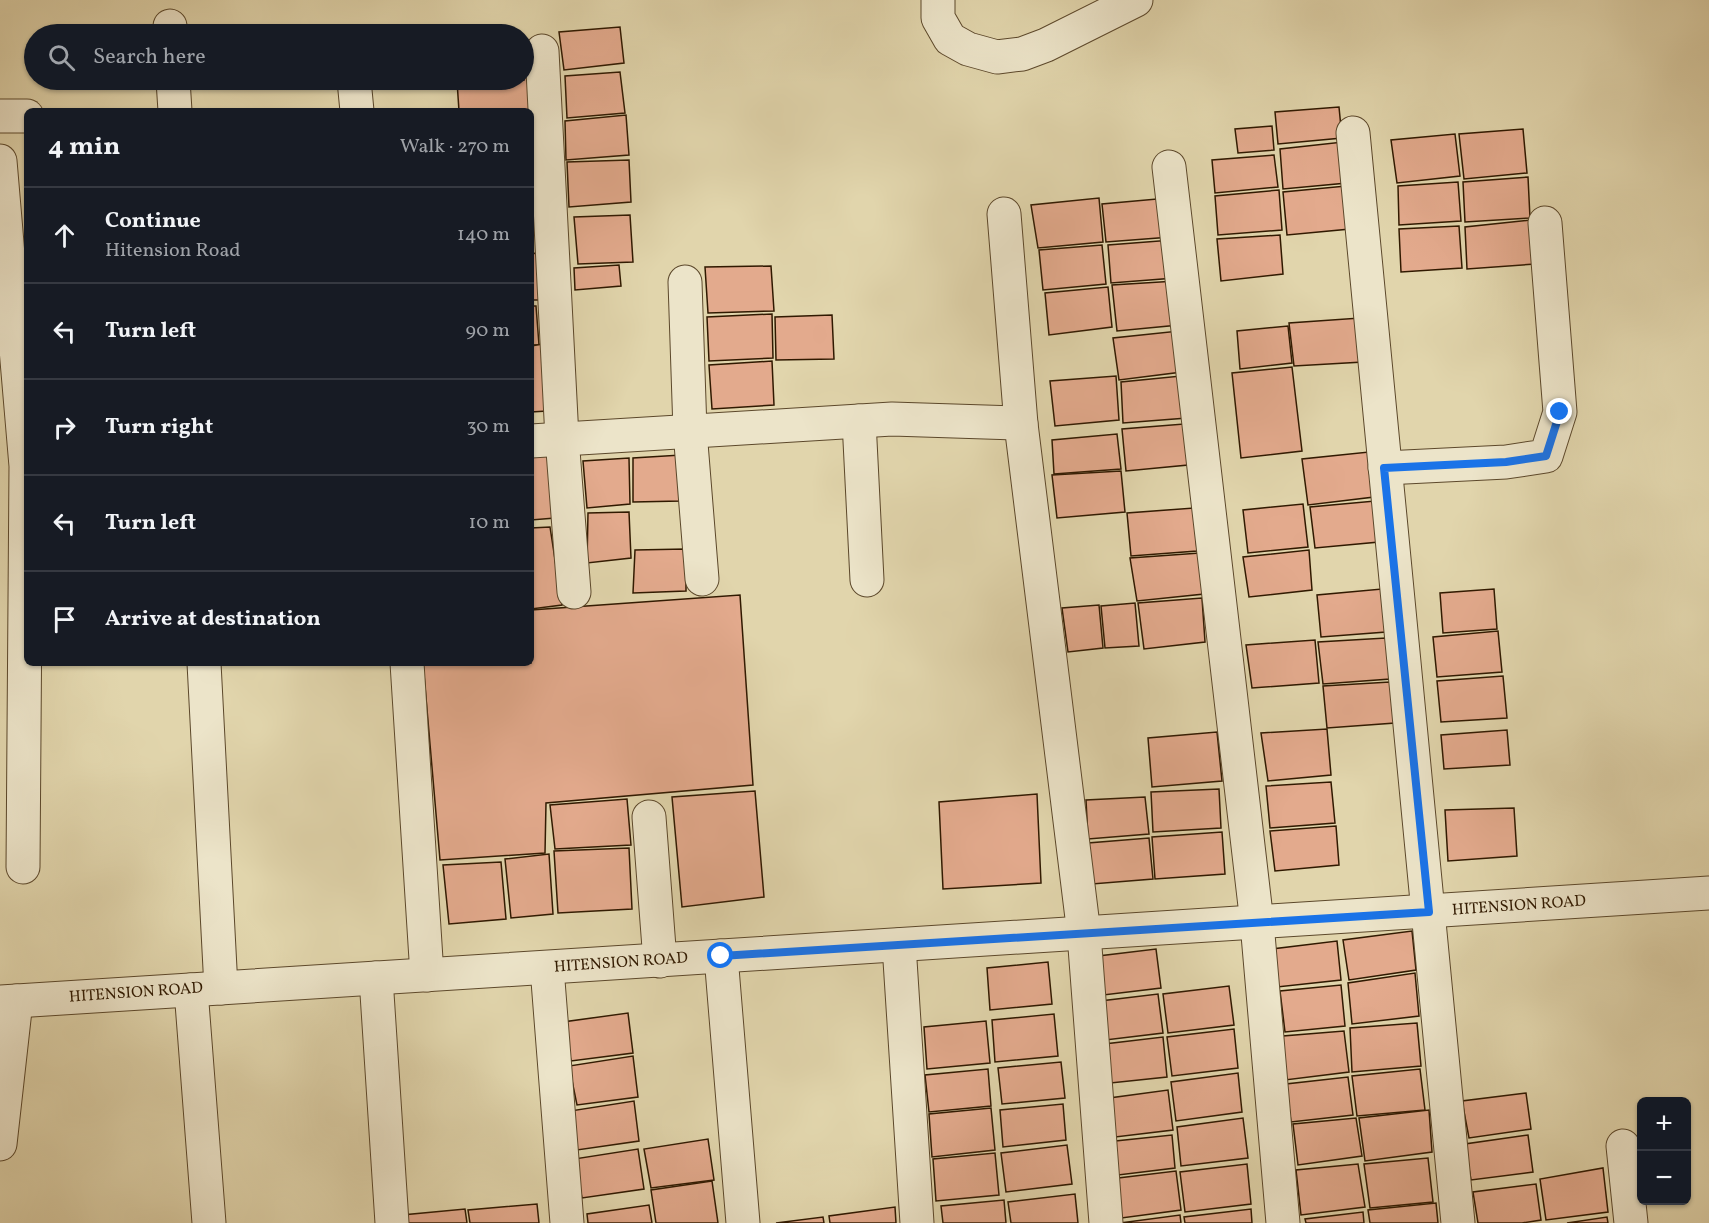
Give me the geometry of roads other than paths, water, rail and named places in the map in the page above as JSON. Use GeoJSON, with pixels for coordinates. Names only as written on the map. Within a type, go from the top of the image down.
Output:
{"type":"FeatureCollection","features":[{"type":"Feature","properties":{"kind":"street"},"geometry":{"type":"LineString","coordinates":[[938,0],[938,18],[950,39],[968,49],[997,57],[1022,54],[1046,45],[1136,0]]}},
{"type":"Feature","properties":{"kind":"street"},"geometry":{"type":"LineString","coordinates":[[542,51],[547,440],[574,592]]}},
{"type":"Feature","properties":{"kind":"street"},"geometry":{"type":"LineString","coordinates":[[174,90],[175,108]]}},
{"type":"Feature","properties":{"kind":"street"},"geometry":{"type":"LineString","coordinates":[[355,90],[357,108]]}},
{"type":"Feature","properties":{"kind":"street"},"geometry":{"type":"LineString","coordinates":[[0,116],[24,116]]}},
{"type":"Feature","properties":{"kind":"street"},"geometry":{"type":"LineString","coordinates":[[1353,133],[1458,1223]]}},
{"type":"Feature","properties":{"kind":"street"},"geometry":{"type":"LineString","coordinates":[[0,161],[18,466],[23,867]]}},
{"type":"Feature","properties":{"kind":"street"},"geometry":{"type":"LineString","coordinates":[[1169,167],[1257,923],[1283,1223]]}},
{"type":"Feature","properties":{"kind":"street"},"geometry":{"type":"LineString","coordinates":[[1004,214],[1022,424],[1084,934],[1106,1223]]}},
{"type":"Feature","properties":{"kind":"street"},"geometry":{"type":"LineString","coordinates":[[1384,468],[1506,462],[1546,456],[1560,412],[1545,223]]}},
{"type":"Feature","properties":{"kind":"street"},"geometry":{"type":"LineString","coordinates":[[685,282],[690,431],[702,579]]}},
{"type":"Feature","properties":{"kind":"street"},"geometry":{"type":"LineString","coordinates":[[547,440],[892,419],[1022,424]]}},
{"type":"Feature","properties":{"kind":"street"},"geometry":{"type":"LineString","coordinates":[[859,421],[867,580]]}},
{"type":"Feature","properties":{"kind":"street"},"geometry":{"type":"LineString","coordinates":[[204,666],[209,1223]]}},
{"type":"Feature","properties":{"kind":"street"},"geometry":{"type":"LineString","coordinates":[[407,666],[427,975]]}},
{"type":"Feature","properties":{"kind":"street"},"geometry":{"type":"LineString","coordinates":[[649,817],[660,961]]}},
{"type":"Feature","properties":{"kind":"street","name":"HITENSION ROAD"},"geometry":{"type":"LineString","coordinates":[[8,1001],[1709,893]]}},
{"type":"Feature","properties":{"kind":"street"},"geometry":{"type":"LineString","coordinates":[[899,945],[917,1223]]}},
{"type":"Feature","properties":{"kind":"street"},"geometry":{"type":"LineString","coordinates":[[721,956],[743,1223]]}},
{"type":"Feature","properties":{"kind":"street"},"geometry":{"type":"LineString","coordinates":[[547,968],[567,1223]]}},
{"type":"Feature","properties":{"kind":"street"},"geometry":{"type":"LineString","coordinates":[[376,978],[392,1223]]}},
{"type":"Feature","properties":{"kind":"street"},"geometry":{"type":"LineString","coordinates":[[0,1144],[8,1001]]}},
{"type":"Feature","properties":{"kind":"street"},"geometry":{"type":"LineString","coordinates":[[1623,1146],[1631,1223]]}}]}
